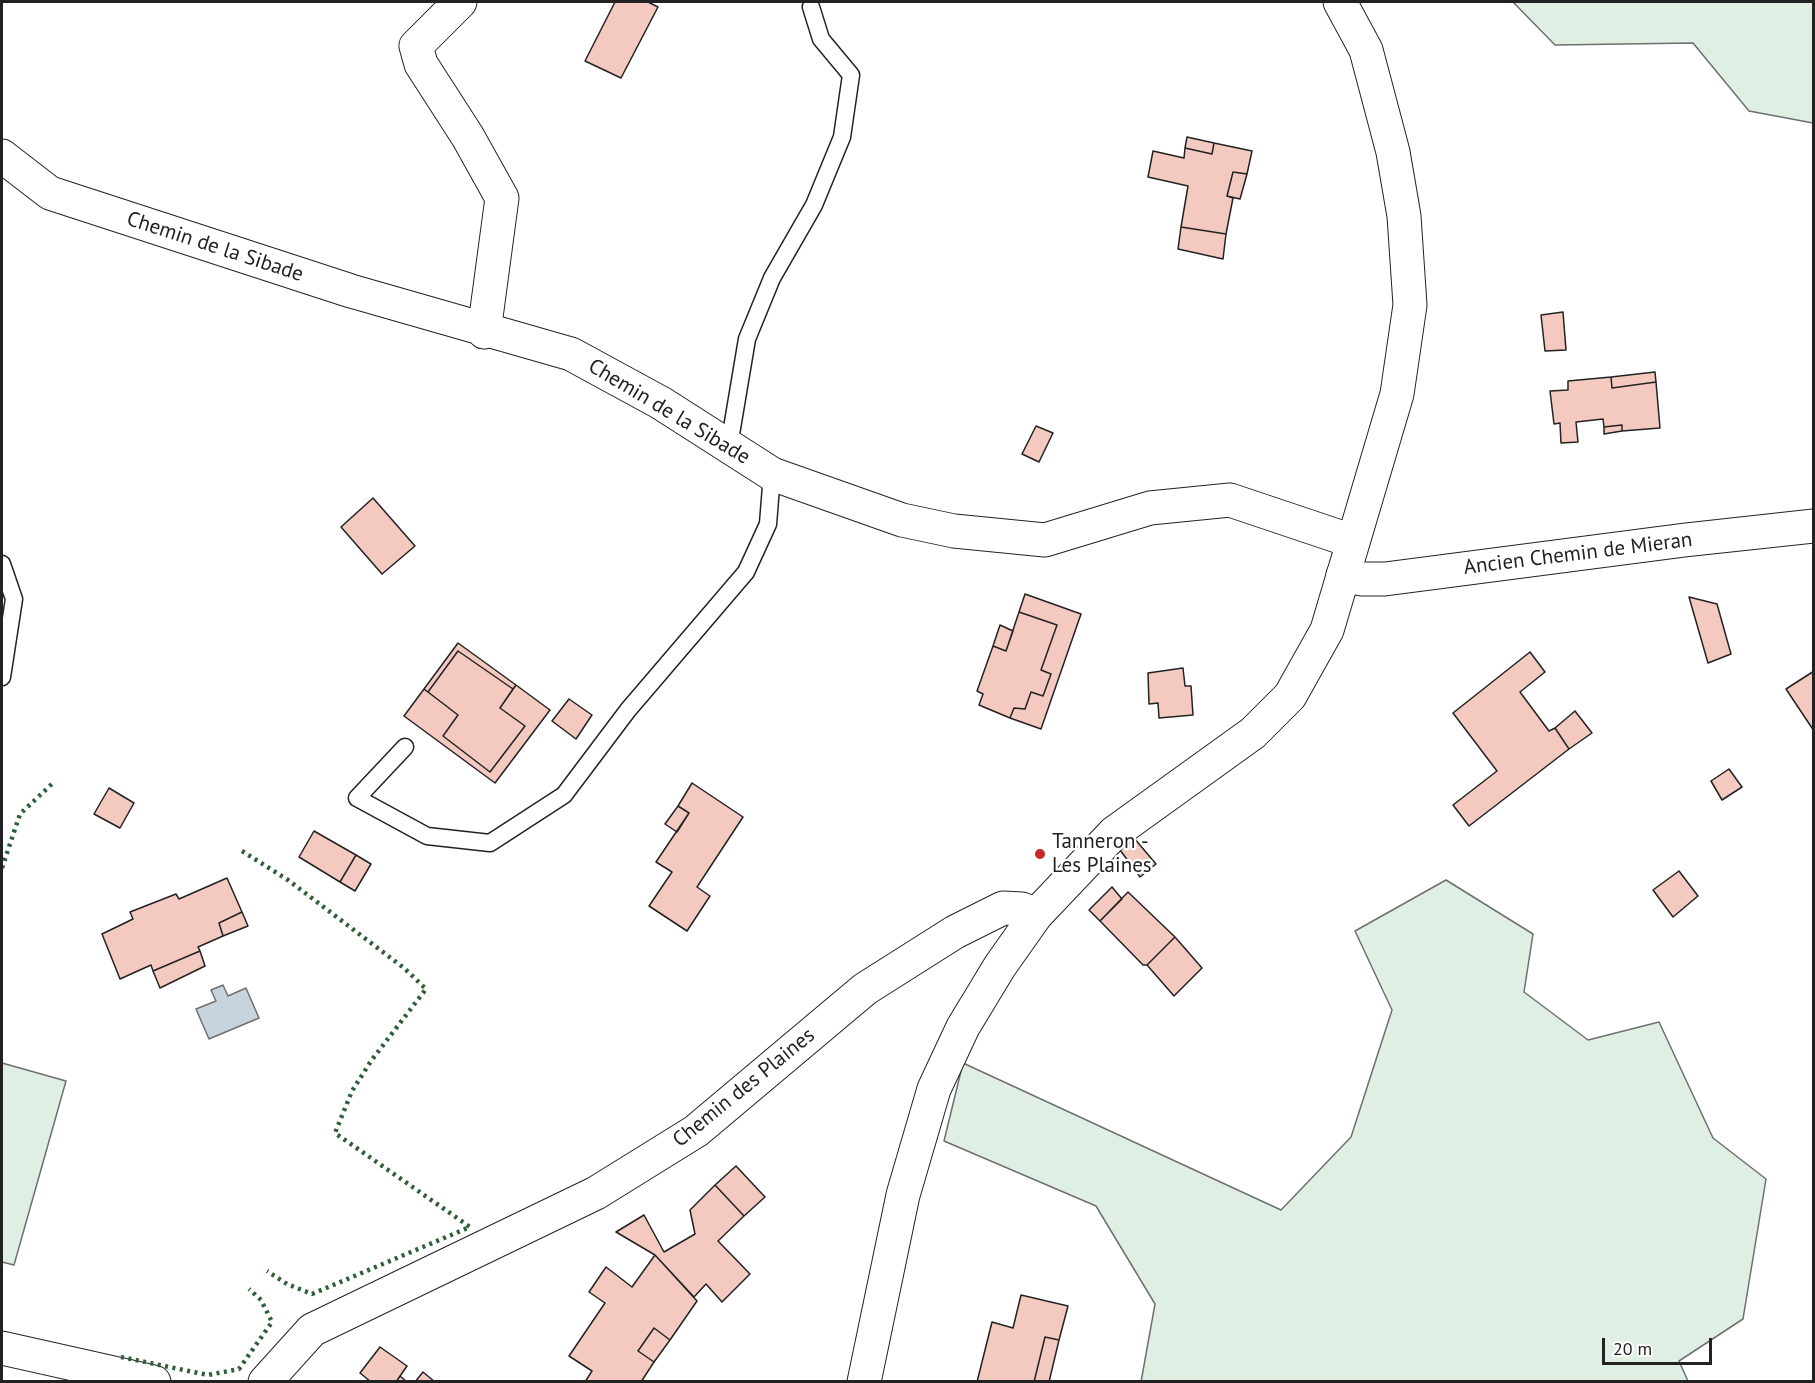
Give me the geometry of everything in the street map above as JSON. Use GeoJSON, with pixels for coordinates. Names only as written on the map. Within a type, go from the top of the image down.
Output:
{"type":"FeatureCollection","features":[{"type":"Feature","properties":{"kind":"street"},"geometry":{"type":"LineString","coordinates":[[460,2],[416,46],[421,64],[468,136],[502,198],[484,332]]}},
{"type":"Feature","properties":{"kind":"street"},"geometry":{"type":"LineString","coordinates":[[864,1382],[903,1195],[934,1089],[963,1027],[1000,966],[1036,915],[1114,833],[1254,733],[1290,696],[1327,630],[1397,394],[1410,305],[1404,216],[1393,152],[1366,50],[1340,2]]}},
{"type":"Feature","properties":{"kind":"street","name":"Chemin de la Sibade"},"geometry":{"type":"LineString","coordinates":[[2,156],[50,193],[351,291],[484,332],[571,354],[661,403],[772,474],[902,520],[954,531],[1045,540],[1150,508],[1230,500],[1352,541]]}},
{"type":"Feature","properties":{"kind":"street","name":"Ancien Chemin de Mieran"},"geometry":{"type":"LineString","coordinates":[[1343,575],[1361,579],[1385,579],[1685,540],[1814,526]]}},
{"type":"Feature","properties":{"kind":"street","name":"Chemin des Plaines"},"geometry":{"type":"LineString","coordinates":[[265,1382],[312,1330],[597,1194],[696,1131],[865,989],[955,932],[1003,908],[1022,909],[1036,915]]}},
{"type":"Feature","properties":{"kind":"street"},"geometry":{"type":"LineString","coordinates":[[2,1348],[154,1382]]}},
{"type":"Feature","properties":{"kind":"lane"},"geometry":{"type":"LineString","coordinates":[[729,446],[747,339],[772,278],[814,206],[842,137],[851,75],[821,39],[811,7]]}},
{"type":"Feature","properties":{"kind":"lane"},"geometry":{"type":"LineString","coordinates":[[405,747],[357,798],[427,836],[490,843],[564,795],[628,710],[746,572],[768,524],[772,474]]}},
{"type":"Feature","properties":{"kind":"lane"},"geometry":{"type":"LineString","coordinates":[[2,564],[14,599],[2,677]]}},
{"type":"Feature","properties":{"kind":"green space"},"geometry":{"type":"Polygon","coordinates":[[[1513,2],[1813,2],[1813,123],[1749,111],[1693,43],[1555,45],[1513,2]]]}},
{"type":"Feature","properties":{"kind":"green space"},"geometry":{"type":"Polygon","coordinates":[[[1446,880],[1533,934],[1524,992],[1588,1040],[1659,1022],[1713,1138],[1766,1179],[1743,1319],[1679,1361],[1688,1381],[1141,1382],[1155,1304],[1096,1206],[944,1141],[963,1063],[1281,1210],[1351,1137],[1392,1010],[1355,931],[1446,880]]]}},
{"type":"Feature","properties":{"kind":"green space"},"geometry":{"type":"Polygon","coordinates":[[[2,1063],[66,1081],[14,1265],[2,1262],[2,1063]]]}},
{"type":"Feature","properties":{"kind":"shaded area"},"geometry":{"type":"Polygon","coordinates":[[[223,985],[228,996],[246,988],[259,1018],[209,1039],[196,1009],[216,1001],[211,990],[223,985]]]}},
{"type":"Feature","properties":{"kind":"building"},"geometry":{"type":"Polygon","coordinates":[[[615,2],[648,2],[658,7],[621,78],[585,61],[615,2]]]}},
{"type":"Feature","properties":{"kind":"building"},"geometry":{"type":"Polygon","coordinates":[[[1187,137],[1214,143],[1212,154],[1185,148],[1187,137]]]}},
{"type":"Feature","properties":{"kind":"building"},"geometry":{"type":"Polygon","coordinates":[[[1214,143],[1252,151],[1247,174],[1233,172],[1227,196],[1233,198],[1226,234],[1181,227],[1188,186],[1148,177],[1153,151],[1184,158],[1185,148],[1212,154],[1214,143]]]}},
{"type":"Feature","properties":{"kind":"building"},"geometry":{"type":"Polygon","coordinates":[[[1233,172],[1247,174],[1240,199],[1227,196],[1233,172]]]}},
{"type":"Feature","properties":{"kind":"building"},"geometry":{"type":"Polygon","coordinates":[[[1181,227],[1226,234],[1223,259],[1178,249],[1181,227]]]}},
{"type":"Feature","properties":{"kind":"building"},"geometry":{"type":"Polygon","coordinates":[[[1563,312],[1566,350],[1545,351],[1541,315],[1563,312]]]}},
{"type":"Feature","properties":{"kind":"building"},"geometry":{"type":"Polygon","coordinates":[[[1655,372],[1656,382],[1612,388],[1611,377],[1655,372]]]}},
{"type":"Feature","properties":{"kind":"building"},"geometry":{"type":"Polygon","coordinates":[[[1611,377],[1612,388],[1656,382],[1660,428],[1622,431],[1622,425],[1604,427],[1603,419],[1576,422],[1578,442],[1561,443],[1560,423],[1554,424],[1550,391],[1568,390],[1568,381],[1611,377]]]}},
{"type":"Feature","properties":{"kind":"building"},"geometry":{"type":"Polygon","coordinates":[[[1622,425],[1622,431],[1604,434],[1604,427],[1622,425]]]}},
{"type":"Feature","properties":{"kind":"building"},"geometry":{"type":"Polygon","coordinates":[[[1036,426],[1053,433],[1039,462],[1022,454],[1036,426]]]}},
{"type":"Feature","properties":{"kind":"building"},"geometry":{"type":"Polygon","coordinates":[[[373,498],[415,546],[382,574],[341,527],[373,498]]]}},
{"type":"Feature","properties":{"kind":"building"},"geometry":{"type":"Polygon","coordinates":[[[1025,594],[1081,614],[1041,729],[1010,718],[1014,708],[1025,709],[1031,692],[1043,696],[1051,674],[1041,670],[1057,625],[1019,612],[1025,594]]]}},
{"type":"Feature","properties":{"kind":"building"},"geometry":{"type":"Polygon","coordinates":[[[1689,597],[1717,604],[1731,654],[1708,663],[1689,597]]]}},
{"type":"Feature","properties":{"kind":"building"},"geometry":{"type":"Polygon","coordinates":[[[1019,612],[1057,625],[1041,670],[1051,674],[1043,696],[1031,692],[1025,709],[1014,708],[1010,718],[979,705],[983,694],[977,691],[993,646],[1006,651],[1019,612]]]}},
{"type":"Feature","properties":{"kind":"building"},"geometry":{"type":"Polygon","coordinates":[[[1000,625],[1013,631],[1006,651],[993,646],[1000,625]]]}},
{"type":"Feature","properties":{"kind":"building"},"geometry":{"type":"Polygon","coordinates":[[[458,643],[516,685],[513,689],[458,651],[428,692],[424,689],[458,643]]]}},
{"type":"Feature","properties":{"kind":"building"},"geometry":{"type":"Polygon","coordinates":[[[458,651],[513,689],[500,708],[525,726],[490,772],[443,736],[458,715],[428,692],[458,651]]]}},
{"type":"Feature","properties":{"kind":"building"},"geometry":{"type":"Polygon","coordinates":[[[1530,652],[1545,672],[1520,692],[1549,731],[1555,728],[1569,749],[1469,826],[1453,805],[1497,771],[1453,713],[1530,652]]]}},
{"type":"Feature","properties":{"kind":"building"},"geometry":{"type":"Polygon","coordinates":[[[1183,668],[1185,686],[1191,686],[1193,715],[1159,718],[1158,703],[1149,704],[1148,673],[1183,668]]]}},
{"type":"Feature","properties":{"kind":"building"},"geometry":{"type":"Polygon","coordinates":[[[1814,671],[1814,731],[1786,689],[1814,671]]]}},
{"type":"Feature","properties":{"kind":"building"},"geometry":{"type":"Polygon","coordinates":[[[516,685],[550,710],[495,783],[404,716],[424,689],[458,715],[443,736],[490,772],[525,726],[500,708],[516,685]]]}},
{"type":"Feature","properties":{"kind":"building"},"geometry":{"type":"Polygon","coordinates":[[[569,699],[592,715],[576,739],[552,721],[569,699]]]}},
{"type":"Feature","properties":{"kind":"building"},"geometry":{"type":"Polygon","coordinates":[[[1575,711],[1592,733],[1569,749],[1555,728],[1575,711]]]}},
{"type":"Feature","properties":{"kind":"building"},"geometry":{"type":"Polygon","coordinates":[[[1729,769],[1742,787],[1722,800],[1711,781],[1729,769]]]}},
{"type":"Feature","properties":{"kind":"building"},"geometry":{"type":"Polygon","coordinates":[[[692,783],[743,817],[697,887],[710,896],[687,931],[649,906],[672,872],[656,862],[689,813],[678,806],[692,783]]]}},
{"type":"Feature","properties":{"kind":"building"},"geometry":{"type":"Polygon","coordinates":[[[109,788],[134,803],[120,828],[94,814],[109,788]]]}},
{"type":"Feature","properties":{"kind":"building"},"geometry":{"type":"Polygon","coordinates":[[[678,806],[689,813],[677,832],[665,824],[678,806]]]}},
{"type":"Feature","properties":{"kind":"building"},"geometry":{"type":"Polygon","coordinates":[[[314,831],[356,855],[340,882],[299,857],[314,831]]]}},
{"type":"Feature","properties":{"kind":"building"},"geometry":{"type":"Polygon","coordinates":[[[1134,838],[1156,864],[1140,877],[1120,850],[1134,838]]]}},
{"type":"Feature","properties":{"kind":"building"},"geometry":{"type":"Polygon","coordinates":[[[356,855],[371,864],[355,891],[340,882],[356,855]]]}},
{"type":"Feature","properties":{"kind":"building"},"geometry":{"type":"Polygon","coordinates":[[[1679,871],[1698,896],[1673,917],[1653,890],[1679,871]]]}},
{"type":"Feature","properties":{"kind":"building"},"geometry":{"type":"Polygon","coordinates":[[[227,878],[242,912],[219,923],[223,936],[198,947],[200,951],[153,971],[151,965],[120,979],[102,934],[133,919],[130,912],[176,894],[179,899],[227,878]]]}},
{"type":"Feature","properties":{"kind":"building"},"geometry":{"type":"Polygon","coordinates":[[[1112,887],[1122,899],[1100,921],[1089,910],[1112,887]]]}},
{"type":"Feature","properties":{"kind":"building"},"geometry":{"type":"Polygon","coordinates":[[[1128,892],[1175,937],[1147,965],[1143,965],[1100,921],[1128,892]]]}},
{"type":"Feature","properties":{"kind":"building"},"geometry":{"type":"Polygon","coordinates":[[[242,912],[248,926],[223,936],[219,923],[242,912]]]}},
{"type":"Feature","properties":{"kind":"building"},"geometry":{"type":"Polygon","coordinates":[[[1175,937],[1202,968],[1174,996],[1147,965],[1175,937]]]}},
{"type":"Feature","properties":{"kind":"building"},"geometry":{"type":"Polygon","coordinates":[[[200,951],[205,966],[160,988],[153,971],[200,951]]]}},
{"type":"Feature","properties":{"kind":"building"},"geometry":{"type":"Polygon","coordinates":[[[736,1166],[765,1197],[744,1216],[715,1185],[736,1166]]]}},
{"type":"Feature","properties":{"kind":"building"},"geometry":{"type":"Polygon","coordinates":[[[715,1185],[744,1216],[718,1241],[750,1274],[722,1302],[706,1284],[694,1297],[655,1255],[616,1232],[644,1215],[664,1252],[695,1234],[690,1210],[715,1185]]]}},
{"type":"Feature","properties":{"kind":"building"},"geometry":{"type":"Polygon","coordinates":[[[655,1255],[697,1301],[670,1340],[654,1328],[638,1351],[654,1362],[641,1382],[585,1382],[592,1371],[569,1356],[605,1303],[589,1292],[606,1267],[632,1287],[655,1255]]]}},
{"type":"Feature","properties":{"kind":"building"},"geometry":{"type":"Polygon","coordinates":[[[1021,1295],[1068,1306],[1059,1340],[1045,1337],[1034,1382],[977,1382],[992,1322],[1013,1328],[1021,1295]]]}},
{"type":"Feature","properties":{"kind":"building"},"geometry":{"type":"Polygon","coordinates":[[[654,1328],[670,1340],[654,1362],[638,1351],[654,1328]]]}},
{"type":"Feature","properties":{"kind":"building"},"geometry":{"type":"Polygon","coordinates":[[[1045,1337],[1059,1340],[1049,1382],[1034,1382],[1045,1337]]]}},
{"type":"Feature","properties":{"kind":"building"},"geometry":{"type":"Polygon","coordinates":[[[380,1347],[407,1366],[396,1382],[371,1382],[360,1373],[380,1347]]]}},
{"type":"Feature","properties":{"kind":"building"},"geometry":{"type":"Polygon","coordinates":[[[423,1372],[435,1382],[415,1382],[423,1372]]]}},
{"type":"Feature","properties":{"kind":"building"},"geometry":{"type":"Polygon","coordinates":[[[400,1376],[407,1382],[396,1382],[400,1376]]]}},
{"type":"Feature","properties":{"kind":"hedge"},"geometry":{"type":"LineString","coordinates":[[2,868],[20,814],[54,782]]}},
{"type":"Feature","properties":{"kind":"hedge"},"geometry":{"type":"LineString","coordinates":[[242,851],[288,880],[404,968],[426,989],[371,1061],[352,1091],[335,1133],[470,1227],[312,1294],[287,1284],[267,1271]]}},
{"type":"Feature","properties":{"kind":"hedge"},"geometry":{"type":"LineString","coordinates":[[121,1357],[208,1375],[239,1369],[272,1322],[261,1300],[249,1289]]}},
{"type":"Feature","properties":{"kind":"place","name":"Tanneron - Les Plaines"},"geometry":{"type":"Point","coordinates":[1040,854]}}]}
